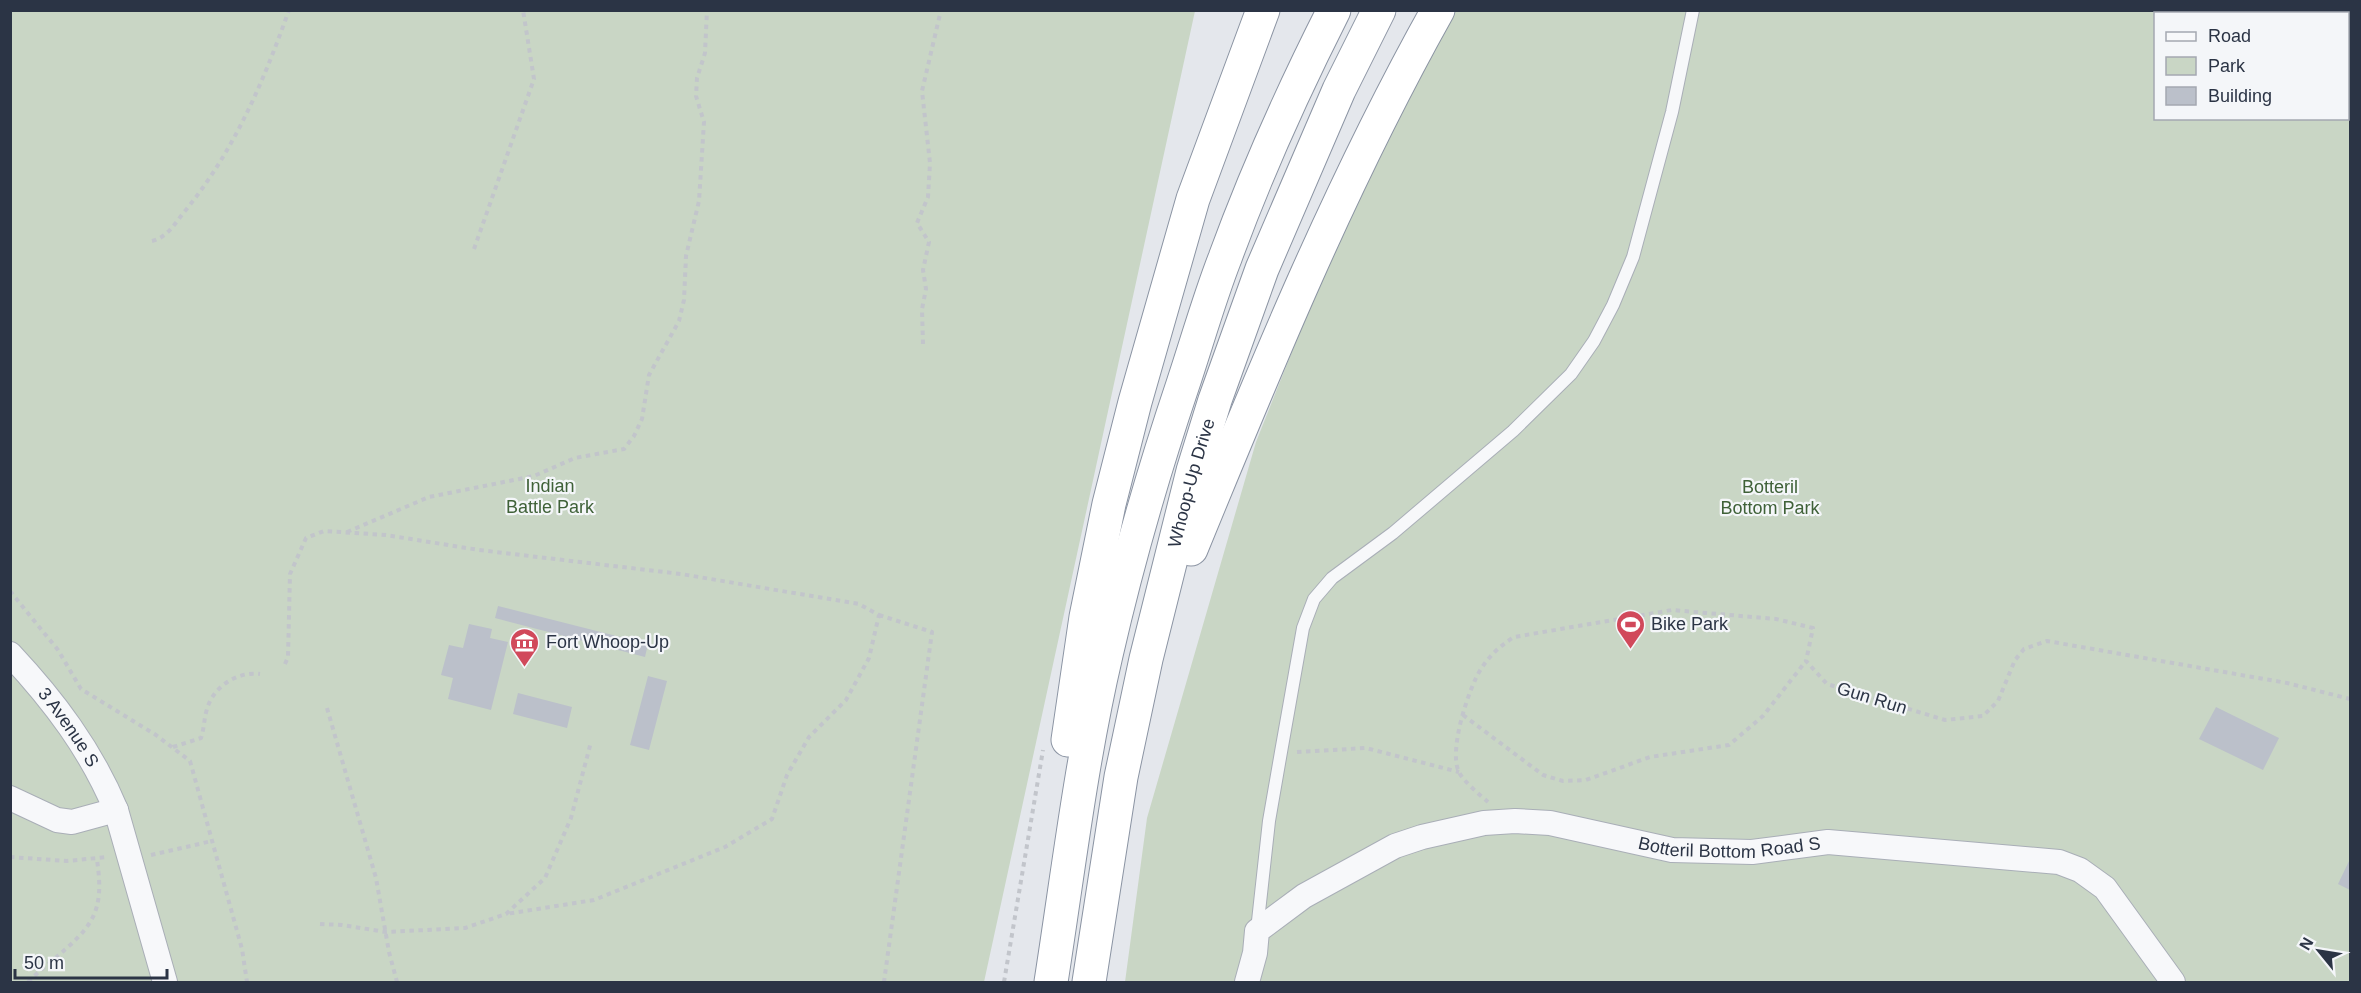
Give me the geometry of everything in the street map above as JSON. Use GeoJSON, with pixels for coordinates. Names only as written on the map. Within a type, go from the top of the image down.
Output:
{"type":"FeatureCollection","features":[{"type":"Feature","properties":{"kind":"highway"},"geometry":{"type":"LineString","coordinates":[[1034,982],[1086,617],[1109,504],[1135,402],[1193,199],[1263,10]]}},
{"type":"Feature","properties":{"kind":"highway","name":"Whoop-Up Drive"},"geometry":{"type":"LineString","coordinates":[[1051,982],[1084,769],[1105,656],[1127,567],[1160,453],[1228,249],[1305,67],[1334,10]]}},
{"type":"Feature","properties":{"kind":"highway","name":"Whoop-Up Drive"},"geometry":{"type":"LineString","coordinates":[[1089,982],[1121,777],[1146,659],[1193,471],[1262,269],[1339,90],[1378,10]]}},
{"type":"Feature","properties":{"kind":"highway"},"geometry":{"type":"LineString","coordinates":[[1146,659],[1324,234],[1367,144],[1438,10]]}},
{"type":"Feature","properties":{"kind":"street","name":"3 Avenue S"},"geometry":{"type":"LineString","coordinates":[[10,654],[50,697],[75,733],[104,783],[116,810],[165,982]]}},
{"type":"Feature","properties":{"kind":"street"},"geometry":{"type":"LineString","coordinates":[[10,798],[57,820],[72,822],[116,810]]}},
{"type":"Feature","properties":{"kind":"street","name":"Botteril Bottom Road S"},"geometry":{"type":"LineString","coordinates":[[1257,931],[1304,896],[1395,846],[1422,837],[1484,823],[1515,821],[1550,823],[1671,850],[1752,852],[1828,842],[2059,861],[2080,870],[2105,888],[2174,982]]}},
{"type":"Feature","properties":{"kind":"street"},"geometry":{"type":"LineString","coordinates":[[1247,982],[1255,953],[1257,931]]}},
{"type":"Feature","properties":{"kind":"lane"},"geometry":{"type":"LineString","coordinates":[[1257,931],[1269,821],[1303,628],[1314,599],[1332,578],[1393,533],[1513,432],[1571,374],[1594,340],[1614,305],[1633,257],[1672,112],[1693,10]]}},
{"type":"Feature","properties":{"kind":"path"},"geometry":{"type":"LineString","coordinates":[[152,241],[163,238],[202,190],[230,148],[251,108],[289,10]]}},
{"type":"Feature","properties":{"kind":"path"},"geometry":{"type":"LineString","coordinates":[[474,249],[534,79],[523,10]]}},
{"type":"Feature","properties":{"kind":"path"},"geometry":{"type":"LineString","coordinates":[[346,532],[429,497],[534,476],[575,458],[624,449],[634,436],[642,419],[649,375],[679,321],[684,300],[686,256],[699,201],[704,122],[696,96],[697,78],[705,53],[707,10]]}},
{"type":"Feature","properties":{"kind":"path"},"geometry":{"type":"LineString","coordinates":[[923,345],[922,309],[926,289],[923,270],[928,242],[917,223],[928,197],[930,163],[922,91],[941,10]]}},
{"type":"Feature","properties":{"kind":"path"},"geometry":{"type":"LineString","coordinates":[[285,664],[288,646],[290,574],[306,538],[324,531],[386,535],[479,550],[681,574],[859,604],[879,615],[932,632],[884,982]]}},
{"type":"Feature","properties":{"kind":"path"},"geometry":{"type":"LineString","coordinates":[[10,591],[58,650],[81,689],[190,761],[242,950],[247,982]]}},
{"type":"Feature","properties":{"kind":"path"},"geometry":{"type":"LineString","coordinates":[[1459,772],[1456,753],[1463,715],[1480,671],[1498,647],[1514,638],[1672,610],[1776,619],[1813,628],[1806,661],[1763,716],[1729,745],[1650,757],[1586,780],[1563,782],[1543,775],[1463,715]]}},
{"type":"Feature","properties":{"kind":"path"},"geometry":{"type":"LineString","coordinates":[[320,924],[386,932],[465,928],[506,914],[594,900],[725,847],[772,819],[787,775],[809,737],[846,700],[869,658],[879,615]]}},
{"type":"Feature","properties":{"kind":"path","name":"Gun Run"},"geometry":{"type":"LineString","coordinates":[[1806,661],[1827,684],[1945,720],[1983,716],[1998,701],[2015,660],[2024,649],[2047,641],[2287,683],[2350,699]]}},
{"type":"Feature","properties":{"kind":"path"},"geometry":{"type":"LineString","coordinates":[[172,747],[201,738],[208,707],[213,696],[223,685],[245,674],[260,674]]}},
{"type":"Feature","properties":{"kind":"path"},"geometry":{"type":"LineString","coordinates":[[327,708],[376,878],[398,982]]}},
{"type":"Feature","properties":{"kind":"path"},"geometry":{"type":"LineString","coordinates":[[506,914],[545,878],[571,818],[591,742]]}},
{"type":"Feature","properties":{"kind":"path"},"geometry":{"type":"LineString","coordinates":[[1281,752],[1366,748],[1459,772],[1493,808],[1484,823]]}},
{"type":"Feature","properties":{"kind":"path"},"geometry":{"type":"LineString","coordinates":[[10,857],[67,861],[97,860],[100,879],[99,900],[95,916],[86,929],[28,982]]}},
{"type":"Feature","properties":{"kind":"green space","name":"Indian Battle Park"},"geometry":{"type":"Polygon","coordinates":[[[10,11],[1195,11],[984,982],[11,982],[10,11]]]}},
{"type":"Feature","properties":{"kind":"green space","name":"Botteril Bottom Park"},"geometry":{"type":"Polygon","coordinates":[[[1450,11],[2350,11],[2350,982],[1125,982],[1147,818],[1256,442],[1400,80],[1450,11]]]}},
{"type":"Feature","properties":{"kind":"building"},"geometry":{"type":"Polygon","coordinates":[[[498,606],[648,644],[645,657],[495,618],[498,606]]]}},
{"type":"Feature","properties":{"kind":"building"},"geometry":{"type":"Polygon","coordinates":[[[469,624],[492,629],[490,638],[508,642],[491,710],[448,699],[453,678],[441,675],[449,645],[463,648],[469,624]]]}},
{"type":"Feature","properties":{"kind":"building"},"geometry":{"type":"Polygon","coordinates":[[[648,676],[667,681],[649,750],[630,745],[648,676]]]}},
{"type":"Feature","properties":{"kind":"building"},"geometry":{"type":"Polygon","coordinates":[[[518,693],[572,707],[567,728],[513,714],[518,693]]]}},
{"type":"Feature","properties":{"kind":"building"},"geometry":{"type":"Polygon","coordinates":[[[2216,707],[2279,738],[2263,770],[2199,739],[2216,707]]]}},
{"type":"Feature","properties":{"kind":"building"},"geometry":{"type":"Polygon","coordinates":[[[2350,859],[2350,890],[2338,884],[2350,859]]]}},
{"type":"Feature","properties":{"kind":"place","name":"Bike Park"},"geometry":{"type":"Point","coordinates":[1630,650]}},
{"type":"Feature","properties":{"kind":"place","name":"Fort Whoop-Up"},"geometry":{"type":"Point","coordinates":[525,668]}}]}
